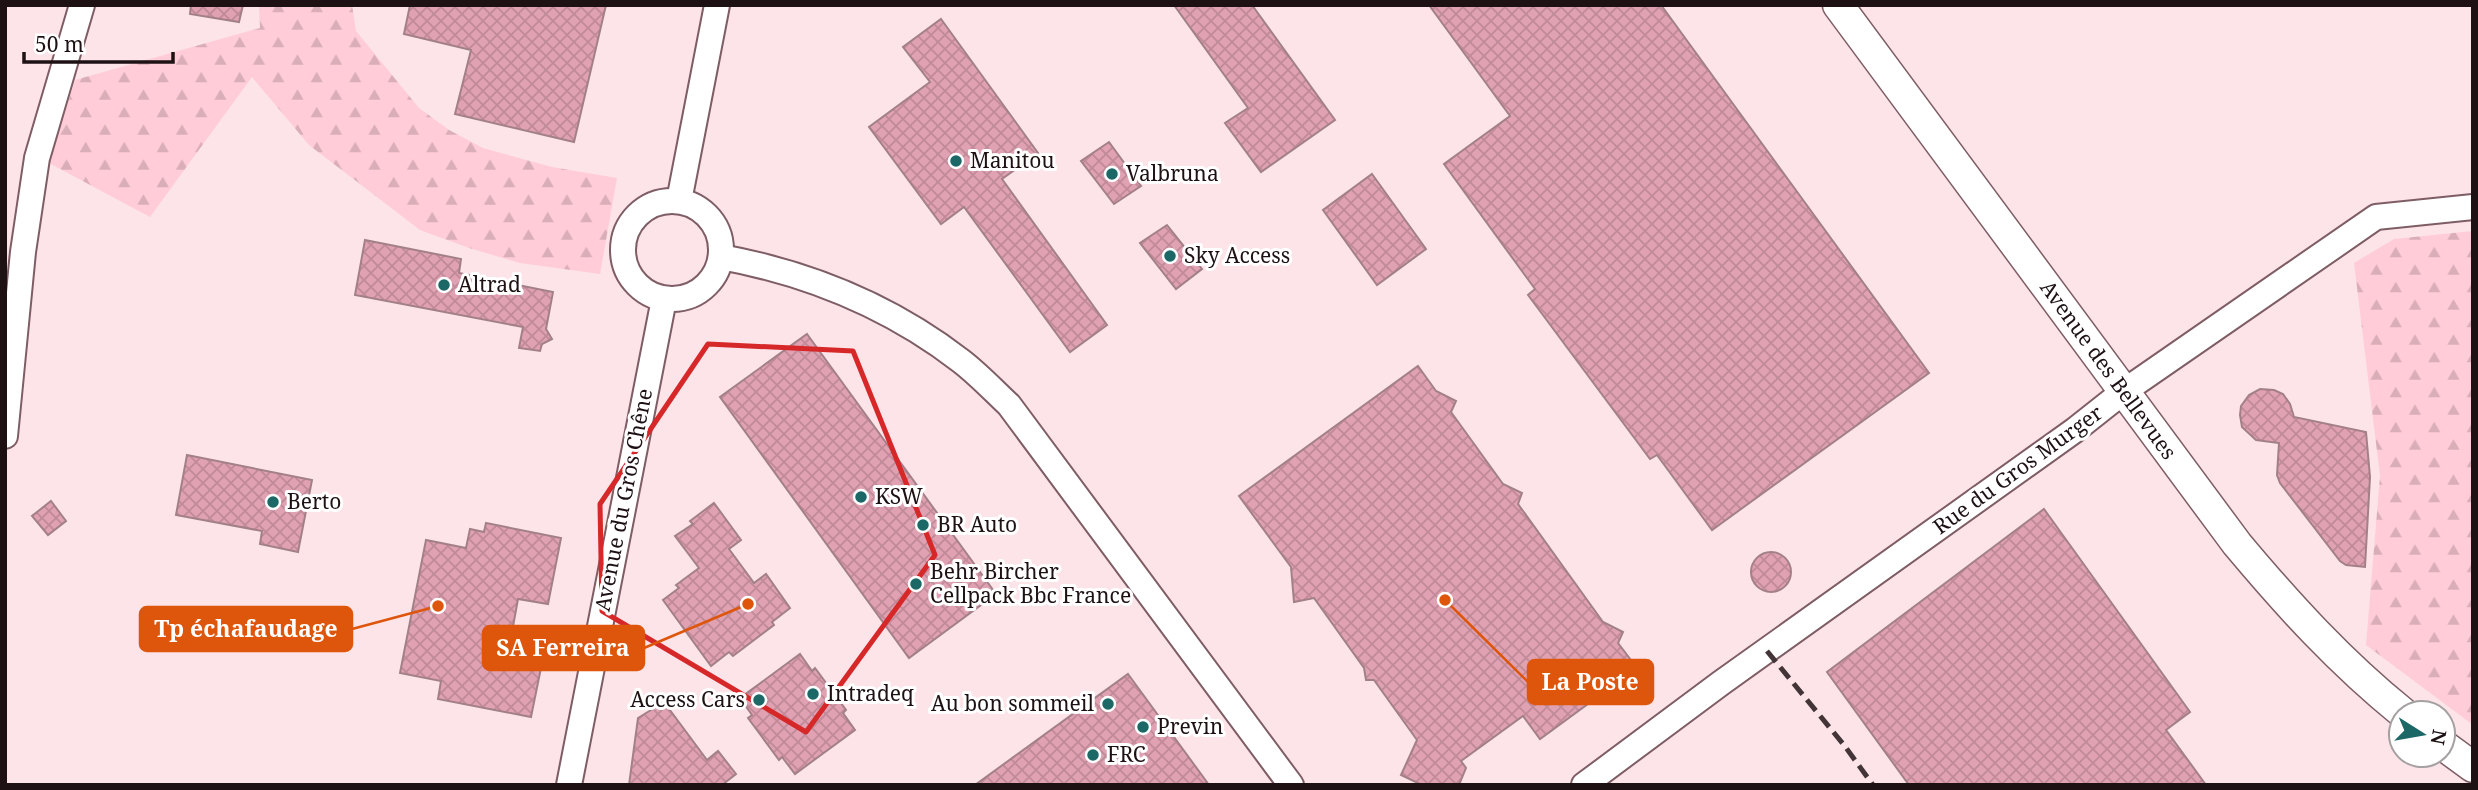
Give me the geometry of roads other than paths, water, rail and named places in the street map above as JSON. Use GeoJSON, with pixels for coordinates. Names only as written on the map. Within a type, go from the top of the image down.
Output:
{"type":"FeatureCollection","features":[{"type":"Feature","properties":{"kind":"street"},"geometry":{"type":"LineString","coordinates":[[5,436],[23,252],[37,158],[82,5]]}},
{"type":"Feature","properties":{"kind":"street"},"geometry":{"type":"LineString","coordinates":[[679,201],[717,5]]}},
{"type":"Feature","properties":{"kind":"street","name":"Avenue des Bellevues"},"geometry":{"type":"LineString","coordinates":[[1838,5],[1961,168],[2209,509],[2277,593],[2339,657],[2387,699]]}},
{"type":"Feature","properties":{"kind":"street"},"geometry":{"type":"LineString","coordinates":[[679,201],[698,208],[714,225],[721,246],[721,257],[714,276],[701,290],[683,298],[664,299],[653,296],[635,282],[625,261],[625,239],[635,218],[644,211],[654,205],[679,201]]}},
{"type":"Feature","properties":{"kind":"street","name":"Rue du Gros Murger"},"geometry":{"type":"LineString","coordinates":[[1584,785],[1721,683],[2076,430],[2123,392],[2376,217],[2473,207]]}},
{"type":"Feature","properties":{"kind":"street"},"geometry":{"type":"LineString","coordinates":[[721,257],[817,282],[896,318],[961,361],[1009,405],[1291,785]]}},
{"type":"Feature","properties":{"kind":"street","name":"Avenue du Gros Chêne"},"geometry":{"type":"LineString","coordinates":[[569,785],[664,299]]}},
{"type":"Feature","properties":{"kind":"street"},"geometry":{"type":"LineString","coordinates":[[2457,755],[2473,767]]}},
{"type":"Feature","properties":{"kind":"railway"},"geometry":{"type":"LineString","coordinates":[[1767,651],[1873,785]]}},
{"type":"Feature","properties":{"kind":"place","name":"Manitou"},"geometry":{"type":"Point","coordinates":[956,161]}},
{"type":"Feature","properties":{"kind":"place","name":"Valbruna"},"geometry":{"type":"Point","coordinates":[1112,174]}},
{"type":"Feature","properties":{"kind":"place","name":"Sky Access"},"geometry":{"type":"Point","coordinates":[1170,256]}},
{"type":"Feature","properties":{"kind":"place","name":"Altrad"},"geometry":{"type":"Point","coordinates":[444,285]}},
{"type":"Feature","properties":{"kind":"place","name":"KSW"},"geometry":{"type":"Point","coordinates":[861,497]}},
{"type":"Feature","properties":{"kind":"place","name":"Berto"},"geometry":{"type":"Point","coordinates":[273,502]}},
{"type":"Feature","properties":{"kind":"place","name":"BR Auto"},"geometry":{"type":"Point","coordinates":[923,525]}},
{"type":"Feature","properties":{"kind":"place","name":"Behr Bircher Cellpack Bbc France"},"geometry":{"type":"Point","coordinates":[916,584]}},
{"type":"Feature","properties":{"kind":"place","name":"La Poste"},"geometry":{"type":"Point","coordinates":[1445,600]}},
{"type":"Feature","properties":{"kind":"place","name":"SA Ferreira"},"geometry":{"type":"Point","coordinates":[748,604]}},
{"type":"Feature","properties":{"kind":"place","name":"Tp échafaudage"},"geometry":{"type":"Point","coordinates":[438,606]}},
{"type":"Feature","properties":{"kind":"place","name":"Intradeq"},"geometry":{"type":"Point","coordinates":[813,694]}},
{"type":"Feature","properties":{"kind":"place","name":"Access Cars"},"geometry":{"type":"Point","coordinates":[759,700]}},
{"type":"Feature","properties":{"kind":"place","name":"Au bon sommeil"},"geometry":{"type":"Point","coordinates":[1108,704]}},
{"type":"Feature","properties":{"kind":"place","name":"Previn"},"geometry":{"type":"Point","coordinates":[1143,727]}},
{"type":"Feature","properties":{"kind":"place","name":"FRC"},"geometry":{"type":"Point","coordinates":[1093,755]}}]}
